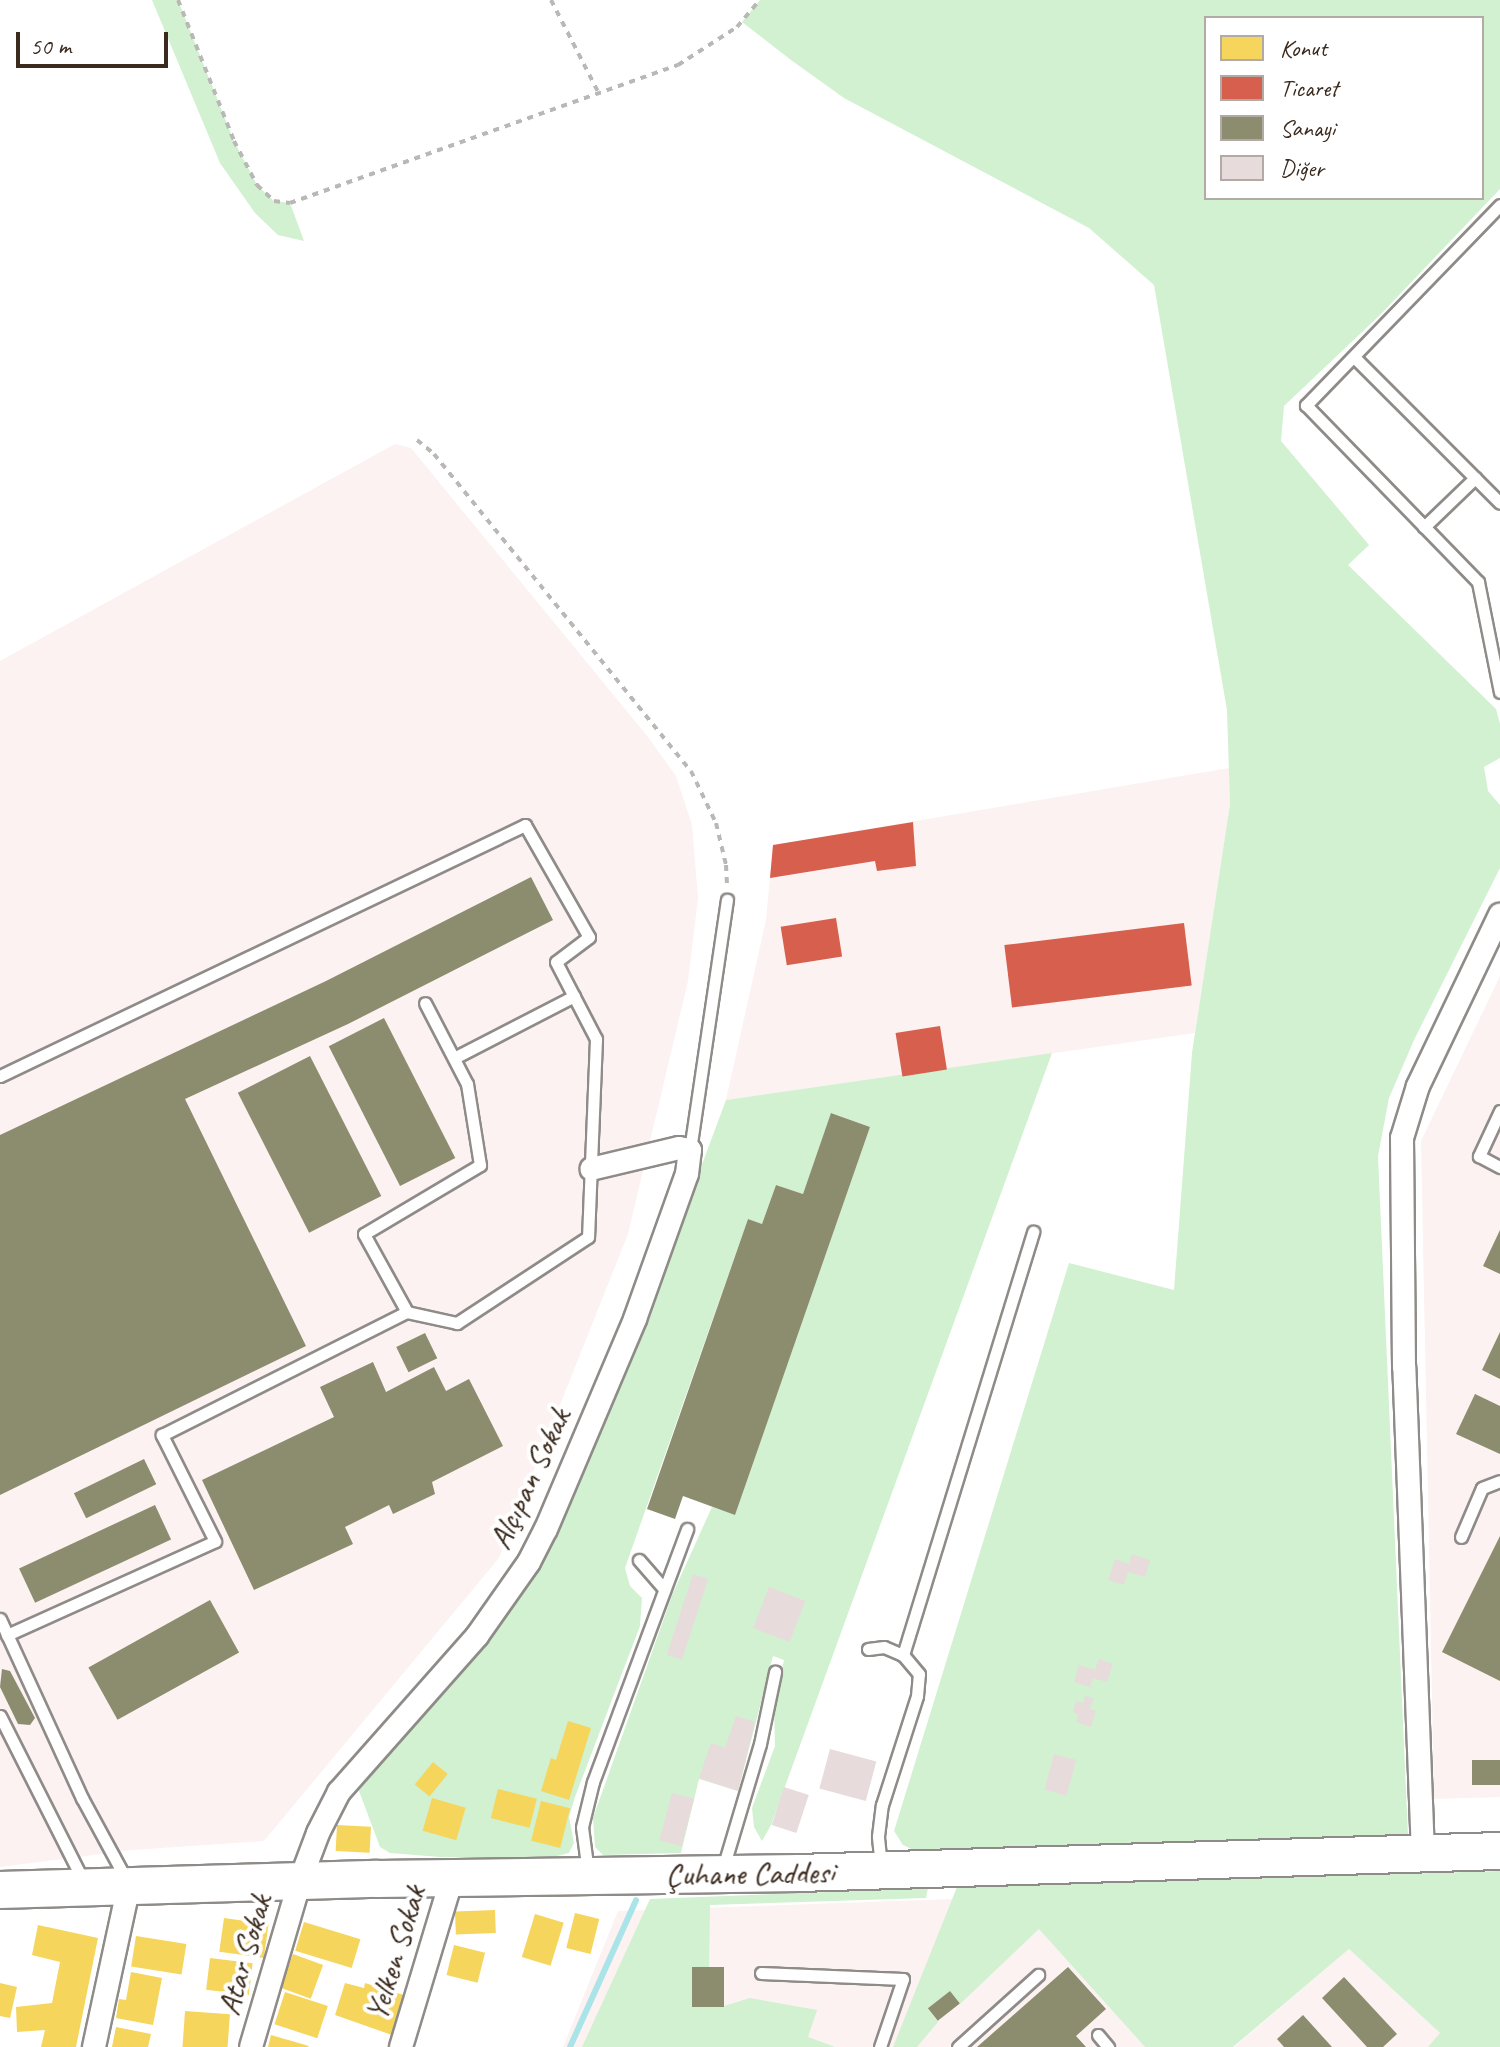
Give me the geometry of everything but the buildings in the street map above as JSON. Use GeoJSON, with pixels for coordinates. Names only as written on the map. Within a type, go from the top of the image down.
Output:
{"type":"FeatureCollection","features":[{"type":"Feature","properties":{"kind":"main road","name":"Çuhane Caddesi"},"geometry":{"type":"LineString","coordinates":[[0,1890],[300,1881],[882,1871],[1500,1851]]}},
{"type":"Feature","properties":{"kind":"street"},"geometry":{"type":"LineString","coordinates":[[1423,1854],[1404,1367],[1402,1138],[1418,1086],[1500,915]]}},
{"type":"Feature","properties":{"kind":"street"},"geometry":{"type":"LineString","coordinates":[[591,1169],[679,1148],[690,1150]]}},
{"type":"Feature","properties":{"kind":"street","name":"Alçıpan Sokak"},"geometry":{"type":"LineString","coordinates":[[300,1881],[318,1833],[339,1792],[477,1636],[529,1562],[630,1331],[687,1174],[690,1150]]}},
{"type":"Feature","properties":{"kind":"street","name":"Yelken Sokak"},"geometry":{"type":"LineString","coordinates":[[401,2047],[452,1878]]}},
{"type":"Feature","properties":{"kind":"street","name":"Atar Sokak"},"geometry":{"type":"LineString","coordinates":[[251,2047],[300,1881]]}},
{"type":"Feature","properties":{"kind":"street"},"geometry":{"type":"LineString","coordinates":[[94,2047],[129,1885]]}},
{"type":"Feature","properties":{"kind":"lane"},"geometry":{"type":"LineString","coordinates":[[1500,205],[1306,405],[1478,582],[1496,646],[1500,692]]}},
{"type":"Feature","properties":{"kind":"lane"},"geometry":{"type":"LineString","coordinates":[[1354,357],[1500,503]]}},
{"type":"Feature","properties":{"kind":"lane"},"geometry":{"type":"LineString","coordinates":[[1424,527],[1475,478]]}},
{"type":"Feature","properties":{"kind":"lane"},"geometry":{"type":"LineString","coordinates":[[0,1076],[525,825],[589,937],[556,962],[596,1039],[588,1237],[457,1323],[407,1312],[162,1435],[215,1541],[7,1635]]}},
{"type":"Feature","properties":{"kind":"lane"},"geometry":{"type":"LineString","coordinates":[[690,1150],[727,900]]}},
{"type":"Feature","properties":{"kind":"lane"},"geometry":{"type":"LineString","coordinates":[[454,1058],[574,996]]}},
{"type":"Feature","properties":{"kind":"lane"},"geometry":{"type":"LineString","coordinates":[[407,1312],[364,1234],[480,1165],[467,1084],[425,1003]]}},
{"type":"Feature","properties":{"kind":"lane"},"geometry":{"type":"LineString","coordinates":[[1500,1111],[1479,1156],[1500,1167]]}},
{"type":"Feature","properties":{"kind":"lane"},"geometry":{"type":"LineString","coordinates":[[903,1655],[1033,1232]]}},
{"type":"Feature","properties":{"kind":"lane"},"geometry":{"type":"LineString","coordinates":[[1461,1537],[1482,1488],[1500,1481]]}},
{"type":"Feature","properties":{"kind":"lane"},"geometry":{"type":"LineString","coordinates":[[589,1876],[583,1847],[585,1809],[687,1529]]}},
{"type":"Feature","properties":{"kind":"lane"},"geometry":{"type":"LineString","coordinates":[[639,1560],[664,1589]]}},
{"type":"Feature","properties":{"kind":"lane"},"geometry":{"type":"LineString","coordinates":[[0,1619],[82,1798],[129,1885]]}},
{"type":"Feature","properties":{"kind":"lane"},"geometry":{"type":"LineString","coordinates":[[868,1649],[884,1647],[903,1655],[919,1674],[917,1696],[882,1805],[878,1836],[882,1871]]}},
{"type":"Feature","properties":{"kind":"lane"},"geometry":{"type":"LineString","coordinates":[[722,1874],[760,1744],[775,1672]]}},
{"type":"Feature","properties":{"kind":"lane"},"geometry":{"type":"LineString","coordinates":[[0,1716],[86,1887]]}},
{"type":"Feature","properties":{"kind":"lane"},"geometry":{"type":"LineString","coordinates":[[761,1973],[903,1979],[880,2047]]}},
{"type":"Feature","properties":{"kind":"lane"},"geometry":{"type":"LineString","coordinates":[[958,2047],[1038,1975]]}},
{"type":"Feature","properties":{"kind":"lane"},"geometry":{"type":"LineString","coordinates":[[1098,2035],[1108,2047]]}},
{"type":"Feature","properties":{"kind":"path"},"geometry":{"type":"LineString","coordinates":[[178,0],[234,141],[257,185],[274,201],[290,203],[678,65],[714,44],[742,22],[760,0]]}},
{"type":"Feature","properties":{"kind":"path"},"geometry":{"type":"LineString","coordinates":[[551,0],[598,92]]}},
{"type":"Feature","properties":{"kind":"path"},"geometry":{"type":"LineString","coordinates":[[417,440],[434,454],[691,771],[716,823],[726,865],[727,900]]}},
{"type":"Feature","properties":{"kind":"shaded area"},"geometry":{"type":"Polygon","coordinates":[[[395,444],[411,448],[648,737],[676,776],[692,825],[698,898],[688,981],[628,1234],[499,1558],[264,1841],[132,1850],[0,1867],[0,661],[395,444]]]}},
{"type":"Feature","properties":{"kind":"shaded area"},"geometry":{"type":"Polygon","coordinates":[[[1229,768],[1230,804],[1195,1033],[726,1100],[766,920],[773,845],[1229,768]]]}},
{"type":"Feature","properties":{"kind":"shaded area"},"geometry":{"type":"Polygon","coordinates":[[[1500,976],[1500,1797],[1434,1799],[1421,1141],[1500,976]]]}},
{"type":"Feature","properties":{"kind":"shaded area"},"geometry":{"type":"Polygon","coordinates":[[[1011,1897],[1145,2047],[563,2047],[618,1911],[1011,1897]]]}},
{"type":"Feature","properties":{"kind":"shaded area"},"geometry":{"type":"Polygon","coordinates":[[[1349,1949],[1455,2047],[1234,2047],[1349,1949]]]}},
{"type":"Feature","properties":{"kind":"green space"},"geometry":{"type":"Polygon","coordinates":[[[152,0],[178,0],[234,141],[257,185],[274,201],[290,203],[304,241],[278,235],[255,213],[220,163],[152,0]]]}},
{"type":"Feature","properties":{"kind":"green space"},"geometry":{"type":"Polygon","coordinates":[[[760,0],[1500,0],[1500,189],[1381,314],[1284,406],[1281,441],[1369,545],[1348,565],[1496,709],[1500,724],[1500,758],[1484,767],[1488,791],[1500,805],[1500,868],[1414,1040],[1389,1098],[1378,1156],[1408,1836],[920,1853],[903,1845],[894,1831],[1069,1263],[1174,1290],[1192,1053],[1230,804],[1227,710],[1154,285],[1089,228],[844,98],[742,22],[760,0]]]}},
{"type":"Feature","properties":{"kind":"green space"},"geometry":{"type":"Polygon","coordinates":[[[1052,1053],[771,1825],[762,1841],[754,1827],[752,1808],[775,1746],[774,1704],[784,1660],[773,1656],[738,1791],[699,1779],[681,1853],[603,1855],[595,1847],[593,1818],[673,1593],[712,1507],[735,1514],[870,1127],[832,1113],[803,1194],[776,1185],[762,1224],[748,1219],[625,1568],[630,1586],[642,1598],[640,1626],[575,1797],[569,1817],[574,1843],[569,1853],[553,1857],[440,1857],[390,1853],[380,1847],[359,1791],[368,1772],[502,1620],[546,1556],[614,1401],[726,1100],[1052,1053]]]}},
{"type":"Feature","properties":{"kind":"green space"},"geometry":{"type":"Polygon","coordinates":[[[1500,1871],[1500,2047],[1428,2047],[1440,2033],[1349,1949],[1233,2047],[1145,2047],[1039,1929],[960,2004],[950,1991],[928,2008],[938,2022],[917,2047],[893,2047],[957,1887],[1500,1871]]]}},
{"type":"Feature","properties":{"kind":"green space"},"geometry":{"type":"Polygon","coordinates":[[[928,1888],[926,1898],[710,1905],[709,1967],[692,1968],[693,2007],[724,2006],[750,1998],[817,2010],[808,2037],[835,2047],[582,2047],[650,1899],[928,1888]]]}},
{"type":"Feature","properties":{"kind":"waterway"},"geometry":{"type":"LineString","coordinates":[[570,2047],[636,1900]]}}]}
